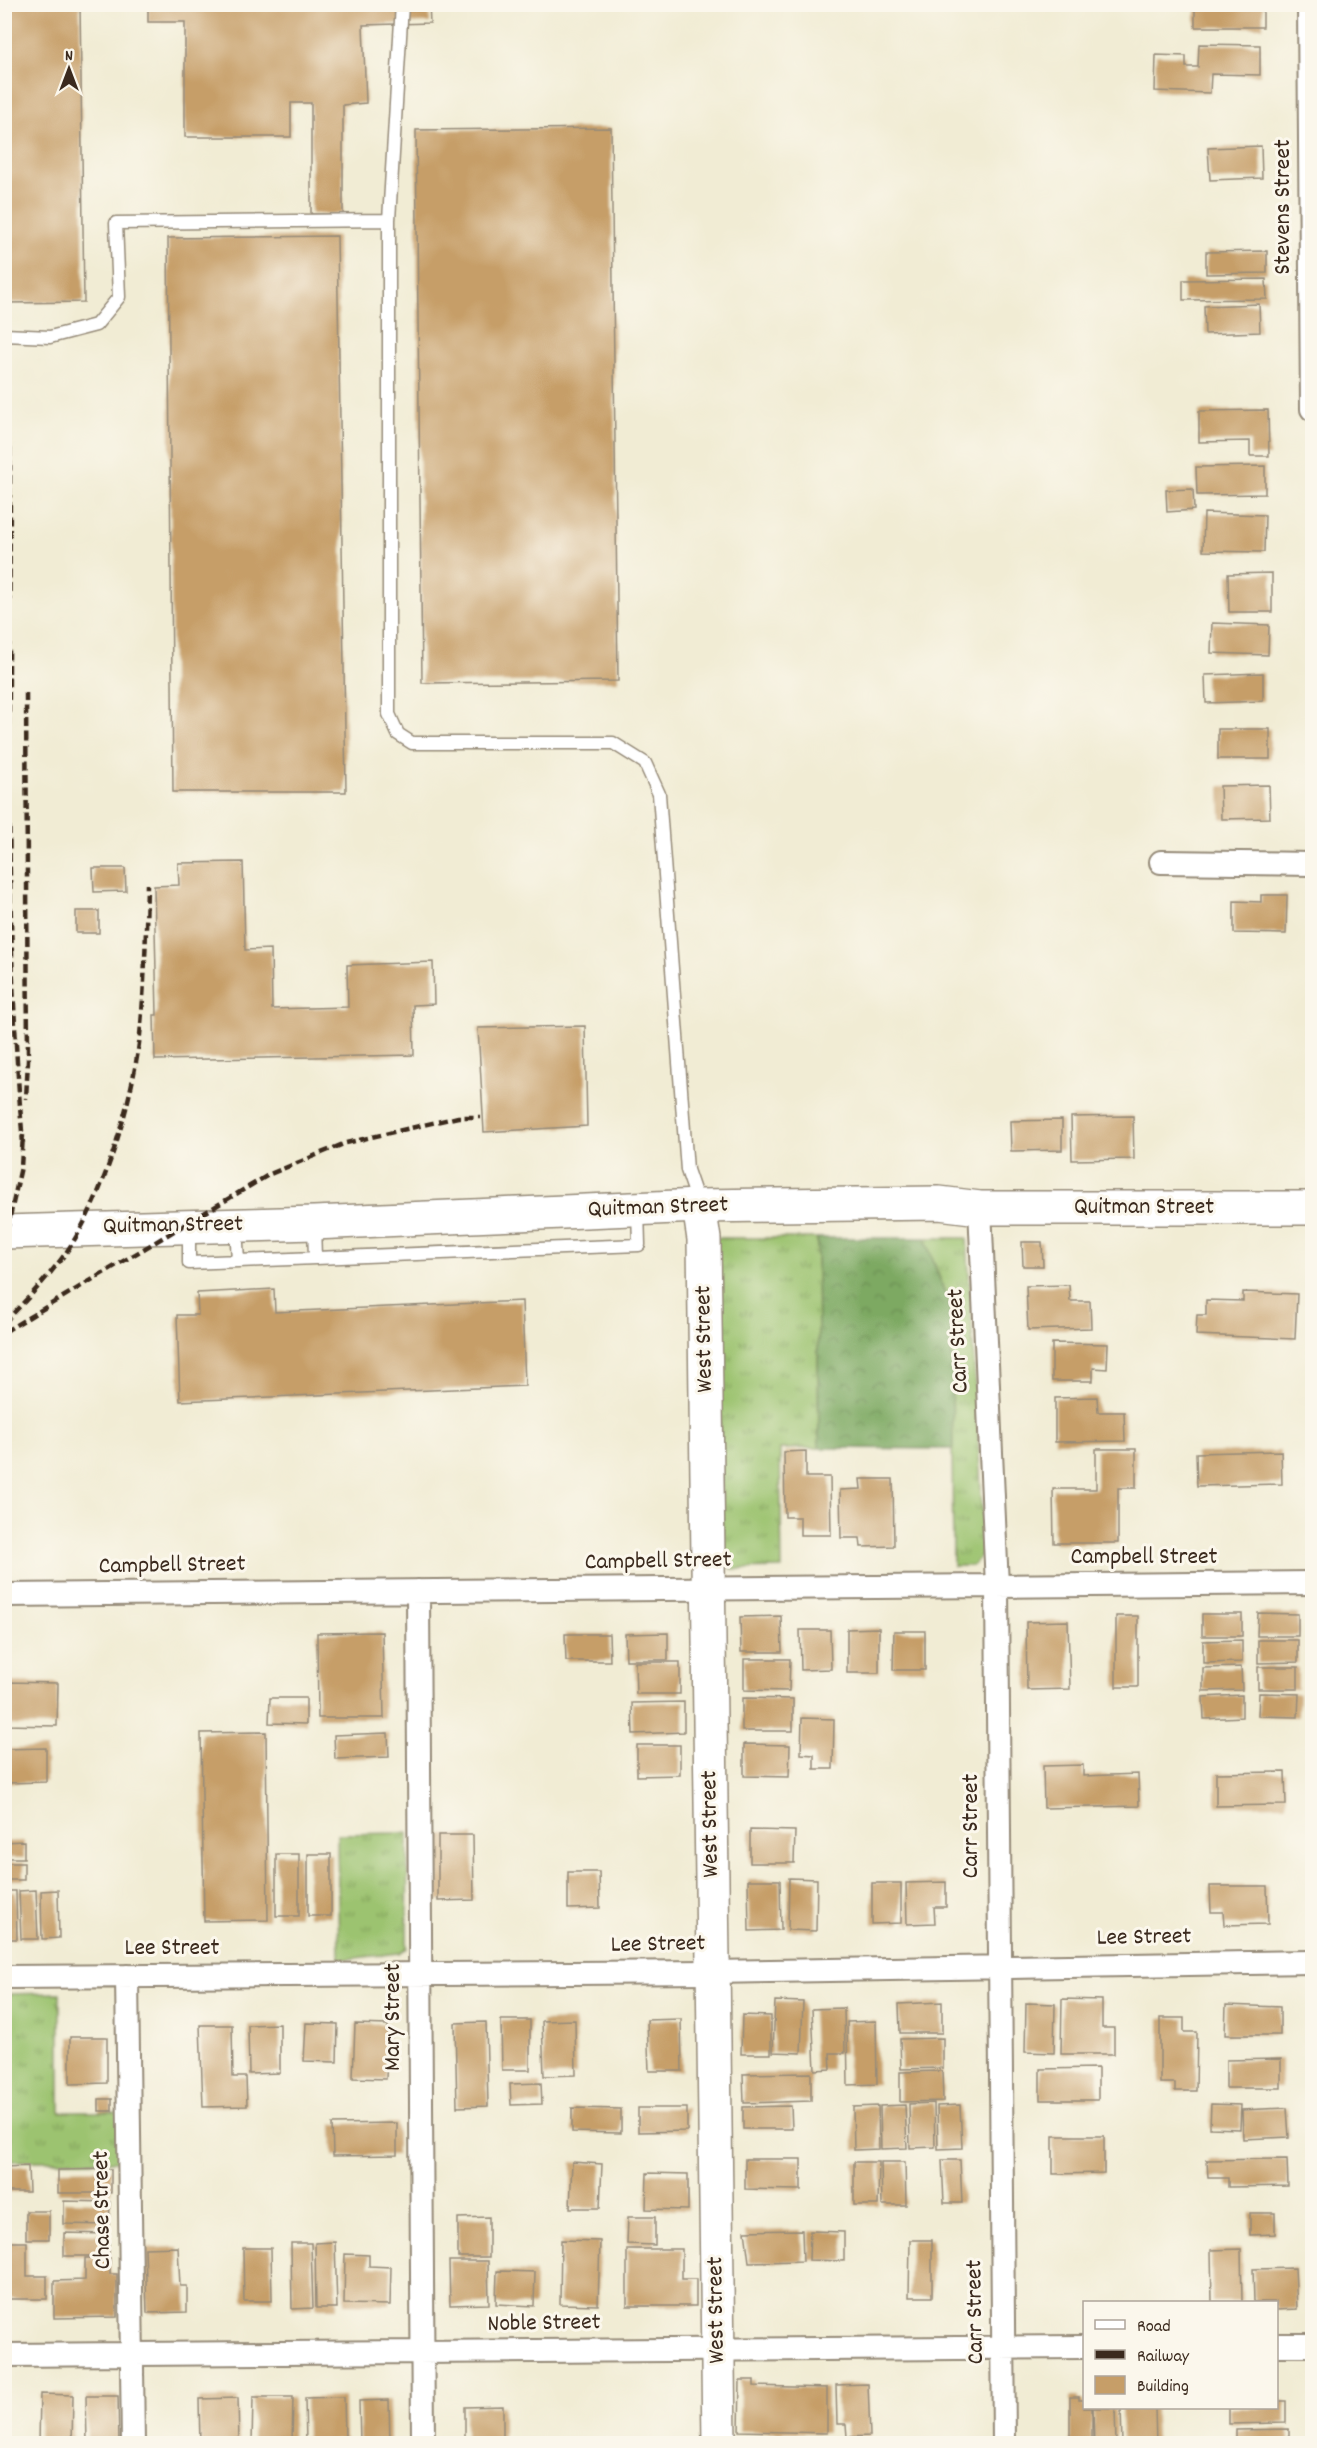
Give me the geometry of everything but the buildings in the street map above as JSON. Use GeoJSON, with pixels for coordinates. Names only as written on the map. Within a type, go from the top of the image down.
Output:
{"type":"FeatureCollection","features":[{"type":"Feature","properties":{"kind":"main road","name":"Quitman Street"},"geometry":{"type":"LineString","coordinates":[[4,1232],[314,1223],[699,1206],[939,1203],[980,1208],[1312,1208]]}},
{"type":"Feature","properties":{"kind":"main road","name":"West Street"},"geometry":{"type":"LineString","coordinates":[[699,1206],[704,1239],[719,2444]]}},
{"type":"Feature","properties":{"kind":"street","name":"Stevens Street"},"geometry":{"type":"LineString","coordinates":[[1309,4],[1312,409]]}},
{"type":"Feature","properties":{"kind":"street"},"geometry":{"type":"LineString","coordinates":[[1161,862],[1312,864]]}},
{"type":"Feature","properties":{"kind":"street","name":"Carr Street"},"geometry":{"type":"LineString","coordinates":[[980,1208],[997,1586],[1004,2444]]}},
{"type":"Feature","properties":{"kind":"street","name":"Campbell Street"},"geometry":{"type":"LineString","coordinates":[[4,1595],[1312,1583]]}},
{"type":"Feature","properties":{"kind":"street","name":"Mary Street"},"geometry":{"type":"LineString","coordinates":[[418,1591],[423,2444]]}},
{"type":"Feature","properties":{"kind":"street","name":"Lee Street"},"geometry":{"type":"LineString","coordinates":[[4,1977],[712,1972],[1312,1962]]}},
{"type":"Feature","properties":{"kind":"street","name":"Chase Street"},"geometry":{"type":"LineString","coordinates":[[127,1976],[133,2444]]}},
{"type":"Feature","properties":{"kind":"street"},"geometry":{"type":"LineString","coordinates":[[1278,2345],[1312,2344]]}},
{"type":"Feature","properties":{"kind":"street","name":"Noble Street"},"geometry":{"type":"LineString","coordinates":[[4,2355],[1083,2347]]}},
{"type":"Feature","properties":{"kind":"lane"},"geometry":{"type":"LineString","coordinates":[[402,4],[389,220],[389,714],[398,734],[412,743],[613,743],[645,763],[659,794],[687,1170],[699,1206]]}},
{"type":"Feature","properties":{"kind":"lane"},"geometry":{"type":"LineString","coordinates":[[4,335],[50,337],[96,326],[119,297],[116,223],[389,220]]}},
{"type":"Feature","properties":{"kind":"lane"},"geometry":{"type":"LineString","coordinates":[[189,1226],[189,1263],[315,1258],[639,1245],[638,1208]]}},
{"type":"Feature","properties":{"kind":"lane"},"geometry":{"type":"LineString","coordinates":[[314,1223],[315,1258]]}},
{"type":"Feature","properties":{"kind":"lane"},"geometry":{"type":"LineString","coordinates":[[236,1225],[238,1261]]}},
{"type":"Feature","properties":{"kind":"green space"},"geometry":{"type":"Polygon","coordinates":[[[716,1238],[817,1238],[819,1448],[780,1449],[782,1568],[732,1569],[723,1564],[716,1238]]]}},
{"type":"Feature","properties":{"kind":"green space"},"geometry":{"type":"Polygon","coordinates":[[[817,1238],[925,1238],[951,1310],[953,1449],[819,1448],[817,1238]]]}},
{"type":"Feature","properties":{"kind":"green space"},"geometry":{"type":"Polygon","coordinates":[[[925,1238],[967,1238],[984,1543],[980,1557],[972,1566],[953,1566],[951,1310],[925,1238]]]}},
{"type":"Feature","properties":{"kind":"green space"},"geometry":{"type":"Polygon","coordinates":[[[408,1833],[407,1948],[399,1953],[339,1960],[337,1834],[408,1833]]]}},
{"type":"Feature","properties":{"kind":"green space"},"geometry":{"type":"Polygon","coordinates":[[[60,1993],[60,2112],[121,2112],[120,2161],[5,2161],[4,1994],[60,1993]]]}},
{"type":"Feature","properties":{"kind":"railway"},"geometry":{"type":"LineString","coordinates":[[10,448],[10,882],[23,1143]]}},
{"type":"Feature","properties":{"kind":"railway"},"geometry":{"type":"LineString","coordinates":[[26,693],[28,1060],[26,1099]]}},
{"type":"Feature","properties":{"kind":"railway"},"geometry":{"type":"LineString","coordinates":[[4,1323],[49,1275],[77,1236],[102,1182],[113,1151],[130,1090],[140,1035],[147,884]]}},
{"type":"Feature","properties":{"kind":"railway"},"geometry":{"type":"LineString","coordinates":[[4,1332],[270,1174],[346,1143],[458,1117],[481,1117]]}},
{"type":"Feature","properties":{"kind":"railway"},"geometry":{"type":"LineString","coordinates":[[4,1244],[21,1167],[23,1135]]}}]}
